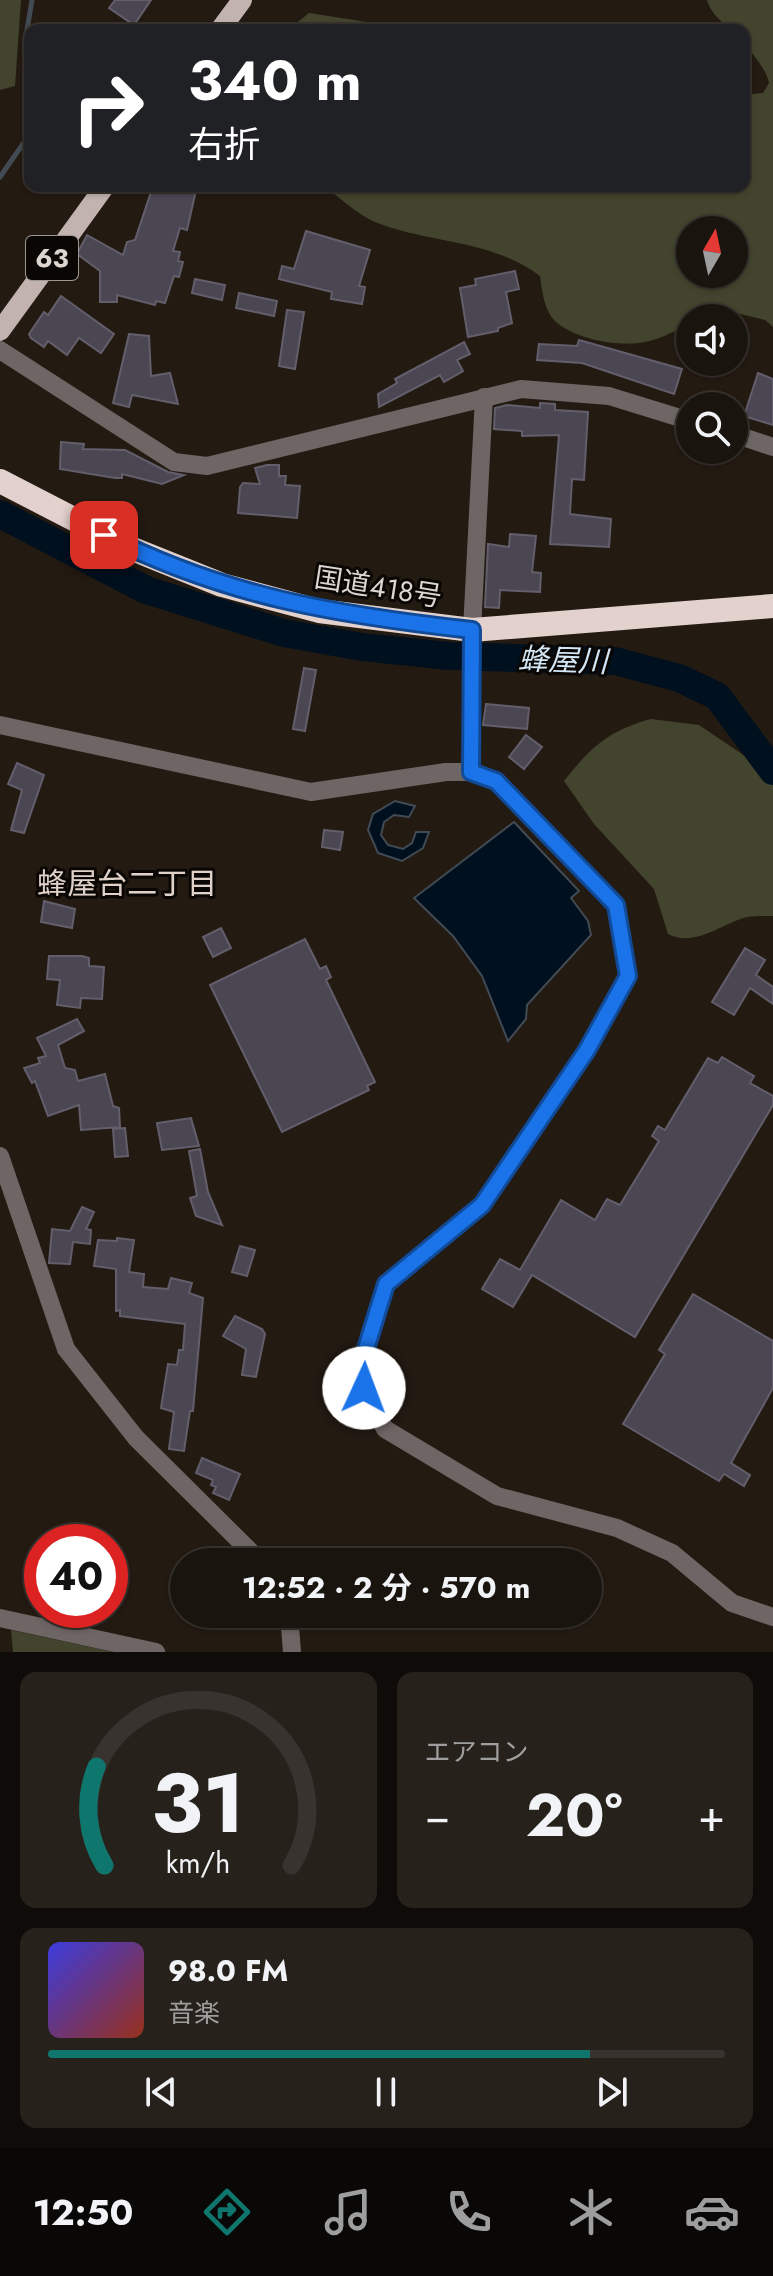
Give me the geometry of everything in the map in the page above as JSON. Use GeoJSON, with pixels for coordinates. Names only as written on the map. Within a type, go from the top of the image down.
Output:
{"type":"FeatureCollection","features":[{"type":"Feature","properties":{"kind":"highway","name":"国道418号"},"geometry":{"type":"LineString","coordinates":[[0,481],[130,548],[222,585],[319,611],[472,630],[773,606]]}},
{"type":"Feature","properties":{"kind":"main road"},"geometry":{"type":"LineString","coordinates":[[224,24],[242,0]]}},
{"type":"Feature","properties":{"kind":"main road","name":"63"},"geometry":{"type":"LineString","coordinates":[[0,331],[101,192]]}},
{"type":"Feature","properties":{"kind":"street"},"geometry":{"type":"LineString","coordinates":[[0,350],[174,462],[207,466],[521,389],[560,389],[609,396],[676,417]]}},
{"type":"Feature","properties":{"kind":"street"},"geometry":{"type":"LineString","coordinates":[[471,772],[472,630],[484,397]]}},
{"type":"Feature","properties":{"kind":"street"},"geometry":{"type":"LineString","coordinates":[[748,439],[773,447]]}},
{"type":"Feature","properties":{"kind":"street"},"geometry":{"type":"LineString","coordinates":[[0,725],[311,792],[446,772],[471,772],[496,781],[616,905],[628,976],[587,1050],[482,1205],[386,1284],[365,1352],[364,1388],[385,1429],[497,1496],[617,1528],[672,1553],[732,1603],[773,1617]]}},
{"type":"Feature","properties":{"kind":"street"},"geometry":{"type":"LineString","coordinates":[[0,1156],[66,1349],[136,1438],[247,1548]]}},
{"type":"Feature","properties":{"kind":"street"},"geometry":{"type":"LineString","coordinates":[[0,1618],[156,1652]]}},
{"type":"Feature","properties":{"kind":"street"},"geometry":{"type":"LineString","coordinates":[[290,1628],[292,1652]]}},
{"type":"Feature","properties":{"kind":"green space"},"geometry":{"type":"Polygon","coordinates":[[[0,0],[21,0],[15,86],[0,90],[0,0]]]}},
{"type":"Feature","properties":{"kind":"green space"},"geometry":{"type":"Polygon","coordinates":[[[707,0],[773,0],[773,327],[765,320],[748,316],[748,304],[676,304],[676,330],[655,340],[611,343],[587,338],[556,322],[546,306],[540,276],[521,264],[481,248],[417,235],[375,222],[332,192],[750,192],[750,94],[763,93],[769,83],[750,50],[750,24],[725,24],[716,17],[707,0]]]}},
{"type":"Feature","properties":{"kind":"green space"},"geometry":{"type":"Polygon","coordinates":[[[309,13],[380,24],[295,24],[309,13]]]}},
{"type":"Feature","properties":{"kind":"green space"},"geometry":{"type":"Polygon","coordinates":[[[651,719],[699,725],[773,775],[773,916],[747,917],[698,937],[678,938],[668,934],[654,889],[594,824],[564,781],[602,741],[651,719]]]}},
{"type":"Feature","properties":{"kind":"green space"},"geometry":{"type":"Polygon","coordinates":[[[11,1630],[113,1652],[13,1652],[11,1630]]]}},
{"type":"Feature","properties":{"kind":"water"},"geometry":{"type":"Polygon","coordinates":[[[395,801],[415,806],[409,817],[394,815],[384,822],[381,835],[388,845],[403,849],[412,843],[416,832],[429,832],[423,848],[402,861],[378,853],[368,830],[373,814],[395,801]]]}},
{"type":"Feature","properties":{"kind":"water"},"geometry":{"type":"Polygon","coordinates":[[[514,822],[579,891],[571,898],[588,921],[591,935],[527,1005],[526,1019],[508,1041],[482,976],[453,936],[414,898],[514,822]]]}},
{"type":"Feature","properties":{"kind":"building"},"geometry":{"type":"Polygon","coordinates":[[[115,0],[151,0],[135,24],[109,8],[115,0]]]}},
{"type":"Feature","properties":{"kind":"building"},"geometry":{"type":"Polygon","coordinates":[[[151,192],[196,192],[187,230],[180,228],[173,251],[180,252],[178,261],[183,262],[179,277],[174,276],[165,303],[156,301],[155,305],[117,295],[117,302],[100,302],[100,271],[77,254],[87,235],[123,255],[127,242],[135,240],[151,192]]]}},
{"type":"Feature","properties":{"kind":"building"},"geometry":{"type":"Polygon","coordinates":[[[306,231],[370,250],[359,286],[365,287],[362,304],[331,299],[332,292],[279,279],[282,266],[294,269],[306,231]]]}},
{"type":"Feature","properties":{"kind":"building"},"geometry":{"type":"Polygon","coordinates":[[[515,271],[519,289],[506,292],[512,323],[498,328],[498,331],[468,337],[460,288],[476,285],[475,279],[515,271]]]}},
{"type":"Feature","properties":{"kind":"building"},"geometry":{"type":"Polygon","coordinates":[[[195,279],[225,285],[222,300],[192,293],[195,279]]]}},
{"type":"Feature","properties":{"kind":"building"},"geometry":{"type":"Polygon","coordinates":[[[239,293],[277,301],[274,316],[236,308],[239,293]]]}},
{"type":"Feature","properties":{"kind":"building"},"geometry":{"type":"Polygon","coordinates":[[[61,296],[114,334],[101,353],[79,338],[67,355],[48,341],[44,347],[31,338],[29,334],[44,312],[48,315],[61,296]]]}},
{"type":"Feature","properties":{"kind":"building"},"geometry":{"type":"Polygon","coordinates":[[[287,310],[304,312],[295,369],[279,366],[287,310]]]}},
{"type":"Feature","properties":{"kind":"building"},"geometry":{"type":"Polygon","coordinates":[[[129,334],[149,336],[151,376],[170,373],[178,404],[132,395],[129,407],[113,403],[129,334]]]}},
{"type":"Feature","properties":{"kind":"building"},"geometry":{"type":"Polygon","coordinates":[[[579,340],[676,367],[676,376],[680,376],[674,394],[582,363],[537,360],[539,344],[577,346],[579,340]]]}},
{"type":"Feature","properties":{"kind":"building"},"geometry":{"type":"Polygon","coordinates":[[[464,342],[470,354],[457,360],[463,371],[444,382],[440,375],[379,407],[378,394],[397,383],[395,379],[464,342]]]}},
{"type":"Feature","properties":{"kind":"building"},"geometry":{"type":"Polygon","coordinates":[[[758,373],[773,379],[773,425],[748,417],[748,404],[758,373]]]}},
{"type":"Feature","properties":{"kind":"building"},"geometry":{"type":"Polygon","coordinates":[[[540,403],[555,404],[555,410],[588,412],[584,480],[572,479],[570,514],[611,519],[609,547],[550,544],[559,435],[522,436],[522,431],[494,429],[495,408],[507,405],[540,408],[540,403]]]}},
{"type":"Feature","properties":{"kind":"building"},"geometry":{"type":"Polygon","coordinates":[[[61,442],[84,444],[83,449],[125,450],[168,472],[184,475],[162,484],[122,474],[122,478],[115,478],[60,469],[61,442]]]}},
{"type":"Feature","properties":{"kind":"building"},"geometry":{"type":"Polygon","coordinates":[[[279,465],[279,476],[286,476],[285,485],[300,486],[297,518],[238,513],[240,487],[243,483],[260,484],[255,468],[279,465]]]}},
{"type":"Feature","properties":{"kind":"building"},"geometry":{"type":"Polygon","coordinates":[[[510,534],[536,536],[532,572],[541,573],[540,592],[500,590],[499,608],[485,607],[488,544],[509,547],[510,534]]]}},
{"type":"Feature","properties":{"kind":"building"},"geometry":{"type":"Polygon","coordinates":[[[304,668],[316,670],[305,731],[293,729],[304,668]]]}},
{"type":"Feature","properties":{"kind":"building"},"geometry":{"type":"Polygon","coordinates":[[[486,704],[529,708],[527,729],[483,725],[486,704]]]}},
{"type":"Feature","properties":{"kind":"building"},"geometry":{"type":"Polygon","coordinates":[[[526,735],[542,747],[524,769],[509,757],[526,735]]]}},
{"type":"Feature","properties":{"kind":"building"},"geometry":{"type":"Polygon","coordinates":[[[17,763],[44,775],[24,833],[11,830],[22,790],[8,784],[17,763]]]}},
{"type":"Feature","properties":{"kind":"building"},"geometry":{"type":"Polygon","coordinates":[[[324,830],[343,832],[340,850],[322,847],[324,830]]]}},
{"type":"Feature","properties":{"kind":"building"},"geometry":{"type":"Polygon","coordinates":[[[44,901],[75,909],[72,928],[41,922],[44,901]]]}},
{"type":"Feature","properties":{"kind":"building"},"geometry":{"type":"Polygon","coordinates":[[[221,928],[231,948],[213,957],[203,937],[221,928]]]}},
{"type":"Feature","properties":{"kind":"building"},"geometry":{"type":"Polygon","coordinates":[[[305,939],[320,969],[326,966],[331,977],[326,980],[375,1082],[367,1086],[369,1090],[282,1132],[210,985],[305,939]]]}},
{"type":"Feature","properties":{"kind":"building"},"geometry":{"type":"Polygon","coordinates":[[[745,948],[765,960],[756,975],[773,987],[773,1004],[750,988],[734,1015],[712,1002],[745,948]]]}},
{"type":"Feature","properties":{"kind":"building"},"geometry":{"type":"Polygon","coordinates":[[[49,956],[82,956],[89,958],[89,966],[104,967],[102,999],[81,998],[80,1008],[57,1005],[60,980],[47,979],[49,956]]]}},
{"type":"Feature","properties":{"kind":"building"},"geometry":{"type":"Polygon","coordinates":[[[77,1019],[84,1031],[58,1045],[65,1068],[75,1070],[78,1081],[105,1074],[113,1106],[119,1108],[120,1127],[81,1130],[79,1105],[48,1116],[35,1081],[32,1083],[24,1068],[40,1063],[38,1058],[46,1056],[37,1038],[77,1019]]]}},
{"type":"Feature","properties":{"kind":"building"},"geometry":{"type":"Polygon","coordinates":[[[722,1057],[754,1076],[750,1083],[773,1096],[773,1105],[635,1337],[532,1275],[513,1307],[482,1289],[500,1259],[520,1270],[561,1200],[595,1220],[607,1199],[620,1205],[659,1141],[652,1136],[658,1126],[665,1130],[708,1058],[718,1063],[722,1057]]]}},
{"type":"Feature","properties":{"kind":"building"},"geometry":{"type":"Polygon","coordinates":[[[191,1118],[199,1146],[162,1150],[157,1123],[191,1118]]]}},
{"type":"Feature","properties":{"kind":"building"},"geometry":{"type":"Polygon","coordinates":[[[125,1128],[128,1156],[115,1157],[113,1129],[125,1128]]]}},
{"type":"Feature","properties":{"kind":"building"},"geometry":{"type":"Polygon","coordinates":[[[200,1149],[208,1192],[222,1225],[196,1216],[190,1198],[197,1196],[189,1151],[200,1149]]]}},
{"type":"Feature","properties":{"kind":"building"},"geometry":{"type":"Polygon","coordinates":[[[82,1207],[94,1212],[86,1229],[91,1230],[90,1244],[73,1242],[70,1264],[49,1263],[52,1229],[70,1231],[82,1207]]]}},
{"type":"Feature","properties":{"kind":"building"},"geometry":{"type":"Polygon","coordinates":[[[117,1238],[134,1240],[129,1272],[144,1274],[143,1287],[168,1289],[171,1278],[192,1283],[189,1293],[203,1298],[193,1411],[190,1411],[184,1451],[169,1449],[174,1412],[161,1408],[168,1364],[177,1365],[179,1350],[183,1350],[185,1324],[120,1316],[120,1310],[116,1311],[116,1269],[94,1266],[98,1240],[117,1241],[117,1238]]]}},
{"type":"Feature","properties":{"kind":"building"},"geometry":{"type":"Polygon","coordinates":[[[240,1246],[255,1250],[247,1276],[232,1272],[240,1246]]]}},
{"type":"Feature","properties":{"kind":"building"},"geometry":{"type":"Polygon","coordinates":[[[693,1294],[773,1341],[773,1388],[731,1463],[750,1475],[744,1486],[724,1474],[719,1481],[623,1424],[665,1354],[659,1350],[693,1294]]]}},
{"type":"Feature","properties":{"kind":"building"},"geometry":{"type":"Polygon","coordinates":[[[235,1316],[262,1329],[265,1334],[256,1377],[242,1375],[246,1349],[223,1336],[235,1316]]]}},
{"type":"Feature","properties":{"kind":"building"},"geometry":{"type":"Polygon","coordinates":[[[202,1458],[240,1474],[229,1500],[213,1493],[216,1487],[211,1485],[213,1480],[196,1473],[202,1458]]]}},
{"type":"Feature","properties":{"kind":"waterway"},"geometry":{"type":"LineString","coordinates":[[28,24],[32,0]]}},
{"type":"Feature","properties":{"kind":"waterway"},"geometry":{"type":"LineString","coordinates":[[0,177],[24,142]]}},
{"type":"Feature","properties":{"kind":"waterway","name":"蜂屋川"},"geometry":{"type":"LineString","coordinates":[[0,514],[146,590],[284,633],[362,647],[449,656],[615,661],[679,678],[717,696],[773,771]]}},
{"type":"Feature","properties":{"kind":"district","name":"蜂屋台二丁目"},"geometry":{"type":"Point","coordinates":[127,883]}},
{"type":"Feature","properties":{"kind":"route"},"geometry":{"type":"LineString","coordinates":[[104,535],[222,585],[319,611],[472,630],[471,772],[496,781],[616,905],[624,936],[628,976],[587,1050],[482,1205],[386,1284],[375,1311],[365,1352],[364,1388]]}}]}
